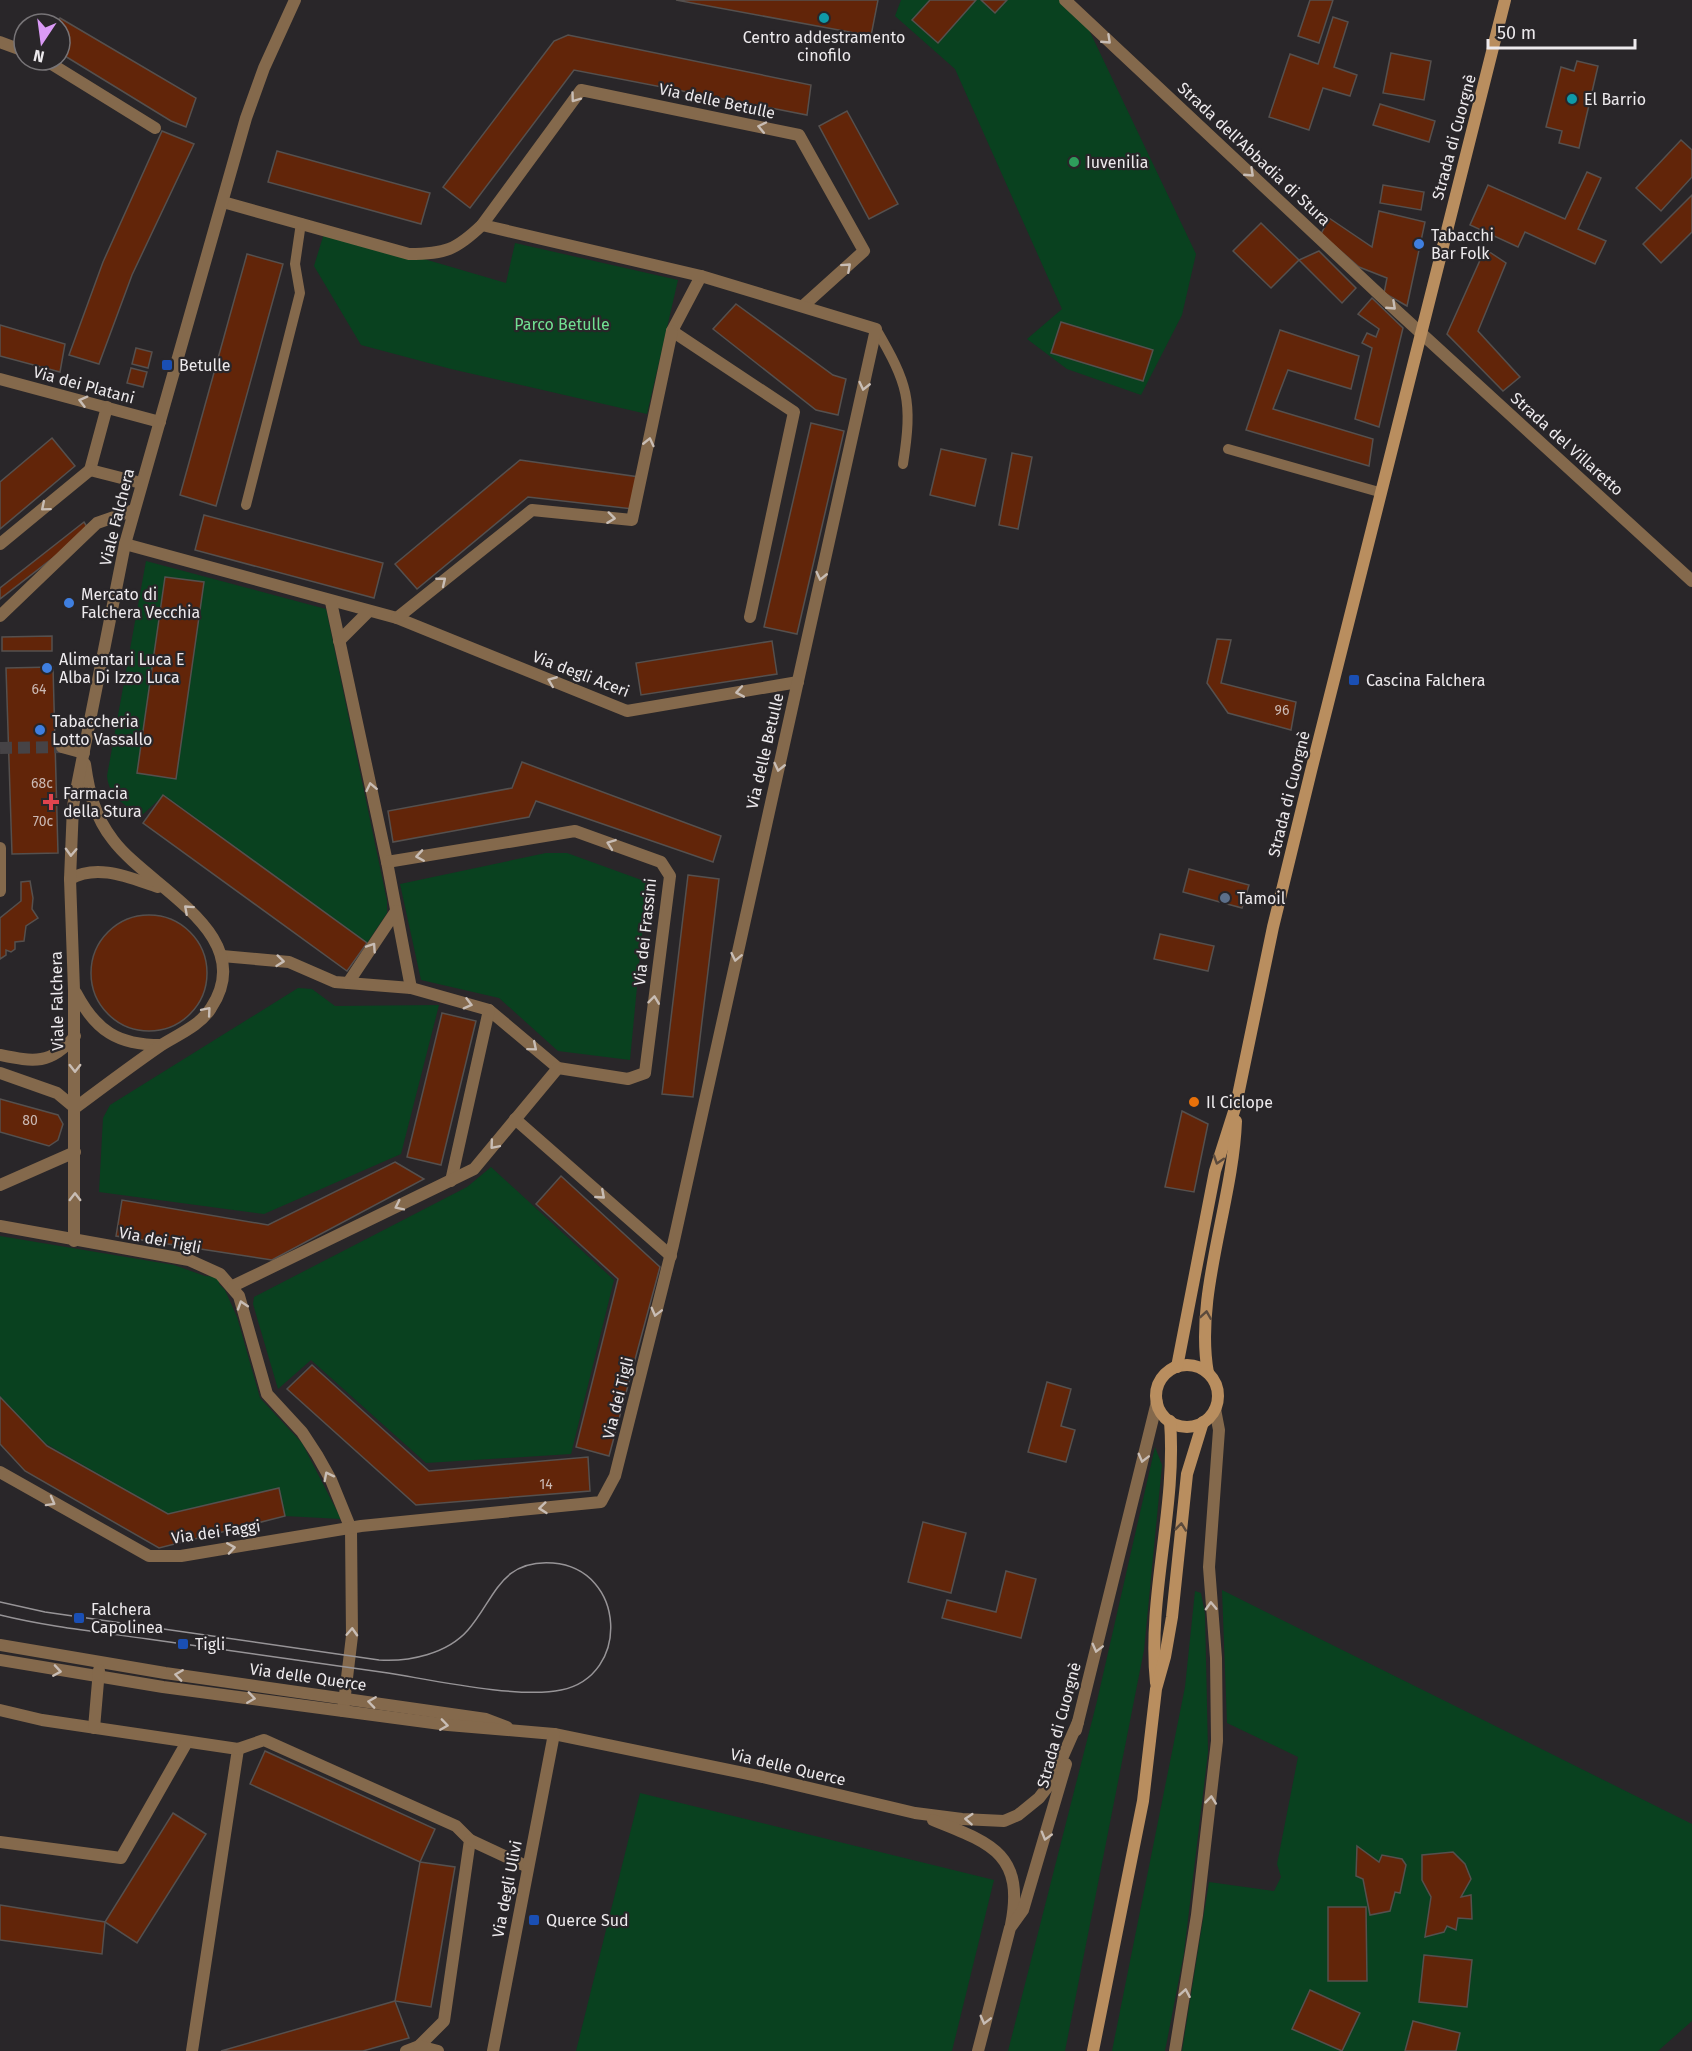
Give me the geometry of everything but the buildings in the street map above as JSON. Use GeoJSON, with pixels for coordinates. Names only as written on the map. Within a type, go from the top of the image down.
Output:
{"type":"FeatureCollection","features":[{"type":"Feature","properties":{"kind":"main road","name":"Strada di Cuorgnè"},"geometry":{"type":"LineString","coordinates":[[1177,1367],[1215,1171],[1236,1105],[1273,927],[1420,332],[1505,0]]}},
{"type":"Feature","properties":{"kind":"main road","name":"Strada di Cuorgnè"},"geometry":{"type":"LineString","coordinates":[[1208,1373],[1203,1333],[1231,1175],[1236,1105]]}},
{"type":"Feature","properties":{"kind":"main road"},"geometry":{"type":"LineString","coordinates":[[1093,2051],[1143,1801],[1156,1689],[1165,1657],[1172,1617],[1187,1474],[1203,1422],[1215,1409],[1218,1390],[1208,1373],[1193,1365],[1177,1367],[1161,1380],[1157,1389],[1157,1402],[1162,1413],[1170,1421],[1191,1426],[1203,1422]]}},
{"type":"Feature","properties":{"kind":"main road"},"geometry":{"type":"LineString","coordinates":[[1156,1689],[1152,1654],[1164,1553],[1170,1421]]}},
{"type":"Feature","properties":{"kind":"street","name":"Viale Falchera"},"geometry":{"type":"LineString","coordinates":[[74,1241],[75,1036],[70,879],[73,806],[125,544],[141,483],[249,108],[264,68],[296,0]]}},
{"type":"Feature","properties":{"kind":"street","name":"Strada dell'Abbadia di Stura"},"geometry":{"type":"LineString","coordinates":[[1065,0],[1420,332]]}},
{"type":"Feature","properties":{"kind":"street"},"geometry":{"type":"LineString","coordinates":[[64,72],[155,128]]}},
{"type":"Feature","properties":{"kind":"street","name":"Via delle Betulle"},"geometry":{"type":"LineString","coordinates":[[223,202],[409,254],[438,254],[465,242],[482,225],[581,90],[799,135],[864,251],[803,306]]}},
{"type":"Feature","properties":{"kind":"street"},"geometry":{"type":"LineString","coordinates":[[482,225],[701,276],[876,329]]}},
{"type":"Feature","properties":{"kind":"street"},"geometry":{"type":"LineString","coordinates":[[397,618],[532,510],[632,520],[672,331],[701,276]]}},
{"type":"Feature","properties":{"kind":"street","name":"Via delle Betulle"},"geometry":{"type":"LineString","coordinates":[[671,1256],[876,329]]}},
{"type":"Feature","properties":{"kind":"street"},"geometry":{"type":"LineString","coordinates":[[672,331],[794,412],[750,616]]}},
{"type":"Feature","properties":{"kind":"street","name":"Strada del Villaretto"},"geometry":{"type":"LineString","coordinates":[[1420,332],[1692,581]]}},
{"type":"Feature","properties":{"kind":"street","name":"Via dei Platani"},"geometry":{"type":"LineString","coordinates":[[0,379],[160,422]]}},
{"type":"Feature","properties":{"kind":"street"},"geometry":{"type":"LineString","coordinates":[[0,544],[90,470],[107,408]]}},
{"type":"Feature","properties":{"kind":"street"},"geometry":{"type":"LineString","coordinates":[[90,470],[141,483]]}},
{"type":"Feature","properties":{"kind":"street"},"geometry":{"type":"LineString","coordinates":[[0,616],[97,523],[134,510]]}},
{"type":"Feature","properties":{"kind":"street","name":"Via degli Aceri"},"geometry":{"type":"LineString","coordinates":[[125,544],[331,602],[397,618],[627,711],[798,682]]}},
{"type":"Feature","properties":{"kind":"street"},"geometry":{"type":"LineString","coordinates":[[331,602],[387,862],[411,988]]}},
{"type":"Feature","properties":{"kind":"street"},"geometry":{"type":"LineString","coordinates":[[339,641],[369,611]]}},
{"type":"Feature","properties":{"kind":"street"},"geometry":{"type":"LineString","coordinates":[[0,1073],[57,1093],[75,1108],[190,1028],[211,1009],[222,985],[222,956],[212,934],[193,913],[126,855],[98,817],[90,798],[84,753],[63,747]]}},
{"type":"Feature","properties":{"kind":"street","name":"Via dei Frassini"},"geometry":{"type":"LineString","coordinates":[[387,862],[575,831],[661,862],[670,876],[645,1073],[628,1079],[558,1068]]}},
{"type":"Feature","properties":{"kind":"street"},"geometry":{"type":"LineString","coordinates":[[0,848],[0,891]]}},
{"type":"Feature","properties":{"kind":"street"},"geometry":{"type":"LineString","coordinates":[[70,879],[82,872],[101,871],[165,890]]}},
{"type":"Feature","properties":{"kind":"street"},"geometry":{"type":"LineString","coordinates":[[348,983],[396,911]]}},
{"type":"Feature","properties":{"kind":"street"},"geometry":{"type":"LineString","coordinates":[[222,956],[289,962],[335,982],[411,988],[489,1010],[558,1068],[474,1169],[233,1286],[239,1296],[267,1394],[302,1432],[312,1447],[331,1480],[351,1529],[352,1636],[343,1705]]}},
{"type":"Feature","properties":{"kind":"street"},"geometry":{"type":"LineString","coordinates":[[74,990],[87,1014],[99,1027],[123,1041],[161,1046]]}},
{"type":"Feature","properties":{"kind":"street"},"geometry":{"type":"LineString","coordinates":[[452,1180],[489,1010]]}},
{"type":"Feature","properties":{"kind":"street"},"geometry":{"type":"LineString","coordinates":[[0,1055],[33,1061],[53,1057],[75,1036]]}},
{"type":"Feature","properties":{"kind":"street"},"geometry":{"type":"LineString","coordinates":[[515,1119],[671,1256]]}},
{"type":"Feature","properties":{"kind":"street"},"geometry":{"type":"LineString","coordinates":[[0,1185],[75,1152]]}},
{"type":"Feature","properties":{"kind":"street"},"geometry":{"type":"LineString","coordinates":[[0,1226],[74,1241]]}},
{"type":"Feature","properties":{"kind":"street","name":"Via dei Tigli"},"geometry":{"type":"LineString","coordinates":[[74,1241],[189,1260],[220,1274],[233,1286]]}},
{"type":"Feature","properties":{"kind":"street","name":"Via dei Tigli"},"geometry":{"type":"LineString","coordinates":[[351,1529],[601,1502],[615,1476],[671,1256]]}},
{"type":"Feature","properties":{"kind":"street","name":"Strada di Cuorgnè"},"geometry":{"type":"LineString","coordinates":[[978,2051],[1010,1928],[1023,1910],[1078,1722],[1157,1402]]}},
{"type":"Feature","properties":{"kind":"street"},"geometry":{"type":"LineString","coordinates":[[1175,2051],[1197,1915],[1217,1740],[1216,1658],[1209,1567],[1219,1430],[1215,1409]]}},
{"type":"Feature","properties":{"kind":"street","name":"Via dei Faggi"},"geometry":{"type":"LineString","coordinates":[[0,1472],[149,1557],[182,1556],[351,1529]]}},
{"type":"Feature","properties":{"kind":"street","name":"Via delle Querce"},"geometry":{"type":"LineString","coordinates":[[0,1645],[484,1730],[511,1729],[554,1734],[915,1813],[1004,1821],[1018,1815],[1039,1798],[1052,1781],[1078,1722]]}},
{"type":"Feature","properties":{"kind":"street","name":"Via delle Querce"},"geometry":{"type":"LineString","coordinates":[[0,1660],[98,1677],[343,1705]]}},
{"type":"Feature","properties":{"kind":"street"},"geometry":{"type":"LineString","coordinates":[[94,1728],[99,1663]]}},
{"type":"Feature","properties":{"kind":"street"},"geometry":{"type":"LineString","coordinates":[[0,1710],[42,1720],[238,1749],[264,1740],[456,1826],[470,1840],[528,1867]]}},
{"type":"Feature","properties":{"kind":"street","name":"Via degli Ulivi"},"geometry":{"type":"LineString","coordinates":[[493,2051],[554,1734]]}},
{"type":"Feature","properties":{"kind":"street"},"geometry":{"type":"LineString","coordinates":[[0,1842],[121,1858],[187,1742]]}},
{"type":"Feature","properties":{"kind":"street"},"geometry":{"type":"LineString","coordinates":[[192,2051],[238,1749]]}},
{"type":"Feature","properties":{"kind":"street","name":"Via delle Querce"},"geometry":{"type":"LineString","coordinates":[[915,1813],[969,1834],[1008,1863],[1015,1884],[1010,1928]]}},
{"type":"Feature","properties":{"kind":"street"},"geometry":{"type":"LineString","coordinates":[[406,2051],[419,2046],[444,2022],[470,1840]]}},
{"type":"Feature","properties":{"kind":"street"},"geometry":{"type":"LineString","coordinates":[[419,2046],[438,2051]]}},
{"type":"Feature","properties":{"kind":"lane"},"geometry":{"type":"LineString","coordinates":[[246,505],[300,293],[295,264],[300,223]]}},
{"type":"Feature","properties":{"kind":"lane"},"geometry":{"type":"LineString","coordinates":[[876,329],[898,367],[906,387],[909,427],[903,464]]}},
{"type":"Feature","properties":{"kind":"lane"},"geometry":{"type":"LineString","coordinates":[[1228,448],[1380,492]]}},
{"type":"Feature","properties":{"kind":"green space","name":"Iuvenilia"},"geometry":{"type":"Polygon","coordinates":[[[901,0],[1066,0],[1080,11],[1196,254],[1182,315],[1141,395],[1067,369],[1027,339],[1062,309],[955,69],[895,16],[901,0]]]}},
{"type":"Feature","properties":{"kind":"green space","name":"Parco Betulle"},"geometry":{"type":"Polygon","coordinates":[[[325,230],[506,283],[515,243],[678,280],[647,414],[451,369],[361,345],[314,266],[325,230]]]}},
{"type":"Feature","properties":{"kind":"green space"},"geometry":{"type":"Polygon","coordinates":[[[146,561],[326,609],[387,901],[387,913],[367,943],[164,795],[141,816],[114,795],[107,776],[146,561]],[[165,577],[137,773],[203,582],[165,577]]]}},
{"type":"Feature","properties":{"kind":"green space"},"geometry":{"type":"Polygon","coordinates":[[[546,853],[567,853],[647,882],[630,1060],[558,1051],[499,998],[421,980],[400,884],[546,853]]]}},
{"type":"Feature","properties":{"kind":"green space"},"geometry":{"type":"Polygon","coordinates":[[[298,988],[312,989],[335,1006],[439,1005],[401,1154],[264,1214],[99,1192],[103,1118],[110,1105],[298,988]]]}},
{"type":"Feature","properties":{"kind":"green space"},"geometry":{"type":"Polygon","coordinates":[[[491,1167],[614,1280],[571,1454],[426,1463],[311,1360],[278,1389],[253,1304],[254,1297],[467,1187],[491,1167]]]}},
{"type":"Feature","properties":{"kind":"green space"},"geometry":{"type":"Polygon","coordinates":[[[0,1236],[174,1265],[205,1276],[219,1277],[219,1284],[225,1290],[237,1317],[260,1398],[302,1443],[341,1519],[285,1516],[279,1488],[168,1514],[43,1442],[0,1396],[0,1236]]]}},
{"type":"Feature","properties":{"kind":"green space"},"geometry":{"type":"Polygon","coordinates":[[[1155,1447],[1162,1465],[1144,1650],[1065,2051],[1008,2051],[1097,1701],[1155,1447]]]}},
{"type":"Feature","properties":{"kind":"green space"},"geometry":{"type":"Polygon","coordinates":[[[1222,1590],[1692,1824],[1692,2021],[1658,2051],[1182,2051],[1209,1882],[1274,1891],[1281,1877],[1277,1864],[1298,1757],[1227,1723],[1222,1590]]]}},
{"type":"Feature","properties":{"kind":"green space"},"geometry":{"type":"Polygon","coordinates":[[[1195,1591],[1201,1593],[1205,1614],[1208,1752],[1184,1953],[1165,2051],[1112,2051],[1185,1687],[1195,1591]]]}},
{"type":"Feature","properties":{"kind":"green space"},"geometry":{"type":"Polygon","coordinates":[[[640,1793],[994,1880],[952,2051],[576,2051],[640,1793]]]}},
{"type":"Feature","properties":{"kind":"tunnel"},"geometry":{"type":"LineString","coordinates":[[0,748],[62,747]]}},
{"type":"Feature","properties":{"kind":"tram line"},"geometry":{"type":"LineString","coordinates":[[0,1602],[45,1612],[379,1660],[403,1660],[439,1651],[459,1638],[468,1630],[501,1583],[510,1574],[521,1567],[535,1563],[553,1563],[577,1570],[595,1583],[606,1602],[611,1624],[608,1645],[600,1665],[584,1681],[561,1690],[523,1692],[476,1688],[388,1673],[74,1629],[0,1615]]}},
{"type":"Feature","properties":{"kind":"place","name":"Centro addestramento cinofilo"},"geometry":{"type":"Point","coordinates":[824,18]}},
{"type":"Feature","properties":{"kind":"place","name":"El Barrio"},"geometry":{"type":"Point","coordinates":[1572,99]}},
{"type":"Feature","properties":{"kind":"place","name":"Iuvenilia"},"geometry":{"type":"Point","coordinates":[1074,162]}},
{"type":"Feature","properties":{"kind":"place","name":"Tabacchi Bar Folk"},"geometry":{"type":"Point","coordinates":[1419,244]}},
{"type":"Feature","properties":{"kind":"place","name":"Betulle"},"geometry":{"type":"Point","coordinates":[167,365]}},
{"type":"Feature","properties":{"kind":"place","name":"Mercato di Falchera Vecchia"},"geometry":{"type":"Point","coordinates":[69,603]}},
{"type":"Feature","properties":{"kind":"place","name":"Alimentari Luca E Alba Di Izzo Luca"},"geometry":{"type":"Point","coordinates":[47,668]}},
{"type":"Feature","properties":{"kind":"place","name":"Cascina Falchera"},"geometry":{"type":"Point","coordinates":[1354,680]}},
{"type":"Feature","properties":{"kind":"place","name":"Tabaccheria Lotto Vassallo"},"geometry":{"type":"Point","coordinates":[40,730]}},
{"type":"Feature","properties":{"kind":"place","name":"Farmacia della Stura"},"geometry":{"type":"Point","coordinates":[51,802]}},
{"type":"Feature","properties":{"kind":"place","name":"Tamoil"},"geometry":{"type":"Point","coordinates":[1225,898]}},
{"type":"Feature","properties":{"kind":"place","name":"Il Ciclope"},"geometry":{"type":"Point","coordinates":[1194,1102]}},
{"type":"Feature","properties":{"kind":"place","name":"Falchera Capolinea"},"geometry":{"type":"Point","coordinates":[79,1618]}},
{"type":"Feature","properties":{"kind":"place","name":"Tigli"},"geometry":{"type":"Point","coordinates":[183,1644]}},
{"type":"Feature","properties":{"kind":"place","name":"Querce Sud"},"geometry":{"type":"Point","coordinates":[534,1920]}}]}
